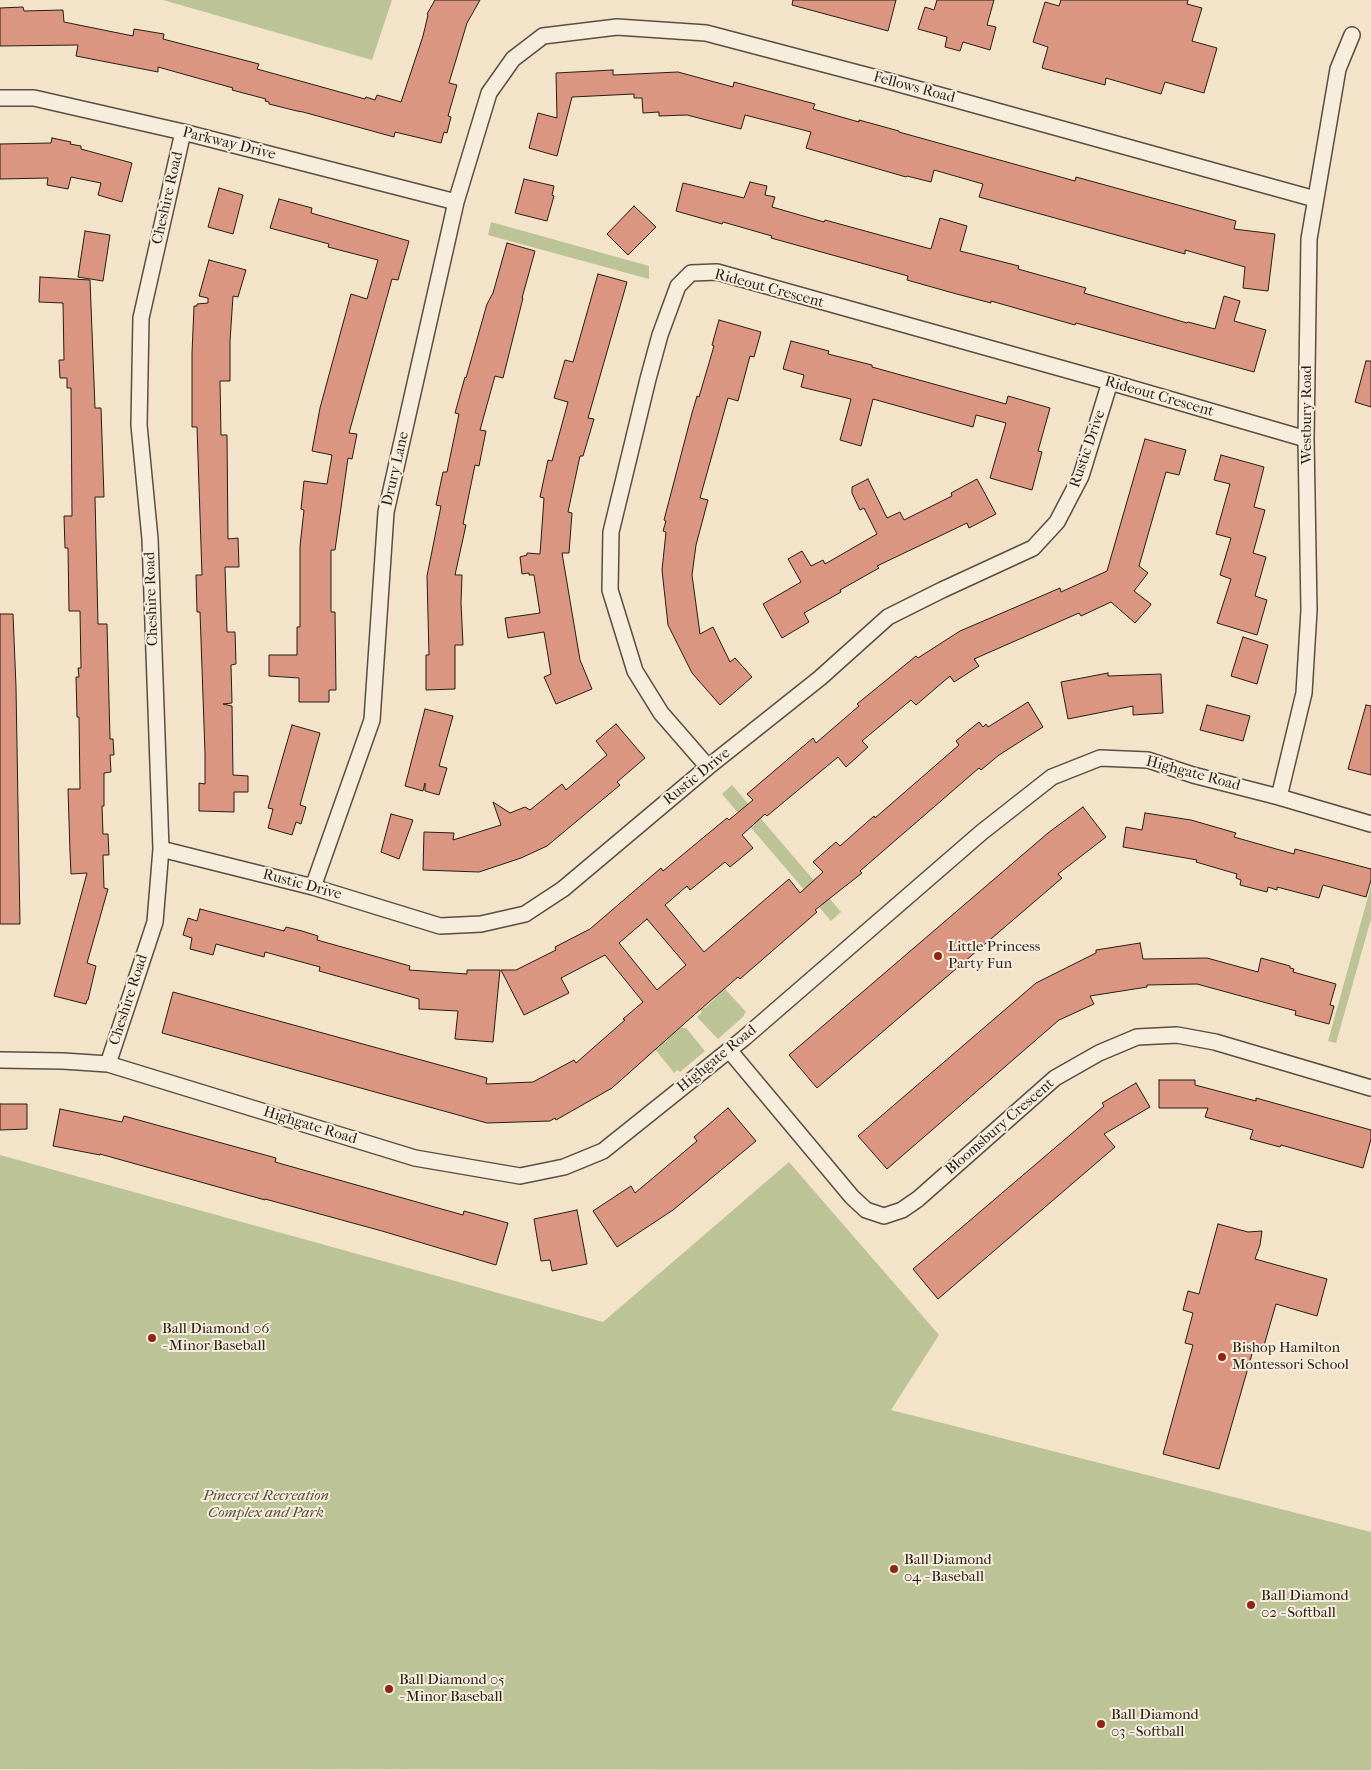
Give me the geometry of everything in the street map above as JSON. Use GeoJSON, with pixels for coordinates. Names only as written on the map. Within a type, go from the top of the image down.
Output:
{"type":"FeatureCollection","features":[{"type":"Feature","properties":{"kind":"street","name":"Fellows Road"},"geometry":{"type":"LineString","coordinates":[[513,59],[543,36],[616,27],[706,34],[901,84],[1315,199]]}},
{"type":"Feature","properties":{"kind":"street","name":"Westbury Road"},"geometry":{"type":"LineString","coordinates":[[1279,797],[1304,684],[1309,610],[1306,439],[1310,239],[1315,199],[1338,69],[1352,35]]}},
{"type":"Feature","properties":{"kind":"street","name":"Drury Lane"},"geometry":{"type":"LineString","coordinates":[[313,887],[372,720],[386,512],[456,202],[489,93],[513,59]]}},
{"type":"Feature","properties":{"kind":"street","name":"Parkway Drive"},"geometry":{"type":"LineString","coordinates":[[0,98],[34,98],[183,132],[456,202]]}},
{"type":"Feature","properties":{"kind":"street","name":"Cheshire Road"},"geometry":{"type":"LineString","coordinates":[[108,1064],[155,922],[161,849],[150,539],[139,425],[142,318],[183,132]]}},
{"type":"Feature","properties":{"kind":"street","name":"Rideout Crescent"},"geometry":{"type":"LineString","coordinates":[[708,767],[661,713],[635,671],[610,590],[611,532],[660,335],[678,286],[691,273],[717,272],[1306,439]]}},
{"type":"Feature","properties":{"kind":"street","name":"Rustic Drive"},"geometry":{"type":"LineString","coordinates":[[161,849],[313,887],[440,926],[481,924],[525,914],[563,889],[708,767],[820,678],[888,618],[942,590],[1033,548],[1057,522],[1081,476],[1110,382]]}},
{"type":"Feature","properties":{"kind":"street","name":"Highgate Road"},"geometry":{"type":"LineString","coordinates":[[0,1060],[108,1064],[415,1158],[520,1176],[564,1167],[603,1151],[728,1050],[982,832],[1052,776],[1100,758],[1148,760],[1193,775],[1279,797],[1371,824]]}},
{"type":"Feature","properties":{"kind":"street","name":"Bloomsbury Crescent"},"geometry":{"type":"LineString","coordinates":[[728,1050],[852,1197],[866,1210],[884,1216],[902,1210],[918,1199],[1055,1078],[1099,1053],[1137,1037],[1177,1034],[1215,1042],[1371,1088]]}},
{"type":"Feature","properties":{"kind":"green space"},"geometry":{"type":"Polygon","coordinates":[[[163,0],[392,0],[372,60],[163,0]]]}},
{"type":"Feature","properties":{"kind":"green space"},"geometry":{"type":"Polygon","coordinates":[[[491,222],[649,266],[649,279],[488,235],[491,222]]]}},
{"type":"Feature","properties":{"kind":"green space"},"geometry":{"type":"Polygon","coordinates":[[[732,785],[841,912],[831,921],[722,794],[732,785]]]}},
{"type":"Feature","properties":{"kind":"green space"},"geometry":{"type":"Polygon","coordinates":[[[1371,886],[1371,919],[1336,1043],[1328,1041],[1371,886]]]}},
{"type":"Feature","properties":{"kind":"green space"},"geometry":{"type":"Polygon","coordinates":[[[725,989],[746,1012],[718,1039],[697,1017],[702,1012],[700,1010],[703,1007],[705,1008],[725,989]]]}},
{"type":"Feature","properties":{"kind":"green space"},"geometry":{"type":"Polygon","coordinates":[[[680,1028],[686,1028],[705,1051],[680,1072],[677,1070],[674,1073],[655,1049],[680,1028]]]}},
{"type":"Feature","properties":{"kind":"green space","name":"Pinecrest Recreation Complex and Park"},"geometry":{"type":"Polygon","coordinates":[[[0,1155],[603,1322],[789,1162],[939,1335],[891,1410],[1371,1532],[1371,1770],[0,1769],[0,1155]]]}},
{"type":"Feature","properties":{"kind":"building"},"geometry":{"type":"Polygon","coordinates":[[[435,0],[480,0],[467,23],[449,83],[457,85],[448,116],[451,117],[447,133],[444,132],[441,143],[395,132],[394,137],[269,104],[269,102],[265,101],[266,99],[232,90],[233,88],[158,67],[158,72],[76,56],[78,45],[0,46],[0,8],[23,7],[24,11],[63,10],[64,22],[133,36],[134,29],[164,34],[163,39],[259,64],[257,69],[365,99],[366,97],[375,100],[377,95],[401,102],[423,36],[427,14],[435,0]]]}},
{"type":"Feature","properties":{"kind":"building"},"geometry":{"type":"Polygon","coordinates":[[[793,0],[896,0],[888,31],[792,5],[793,0]]]}},
{"type":"Feature","properties":{"kind":"building"},"geometry":{"type":"Polygon","coordinates":[[[937,0],[994,0],[987,25],[996,27],[990,50],[963,42],[960,51],[945,47],[947,37],[918,29],[925,7],[934,10],[937,0]]]}},
{"type":"Feature","properties":{"kind":"building"},"geometry":{"type":"Polygon","coordinates":[[[1061,0],[1188,0],[1187,4],[1202,8],[1192,41],[1217,48],[1204,93],[1165,82],[1161,94],[1106,78],[1105,85],[1042,68],[1048,47],[1033,42],[1045,2],[1059,6],[1061,0]]]}},
{"type":"Feature","properties":{"kind":"building"},"geometry":{"type":"Polygon","coordinates":[[[613,70],[613,75],[678,72],[733,87],[734,82],[815,104],[813,109],[859,122],[859,120],[1075,181],[1076,177],[1236,221],[1234,229],[1275,234],[1268,291],[1243,288],[1245,267],[1185,250],[1185,254],[979,197],[983,184],[934,170],[931,182],[906,177],[806,148],[811,132],[745,115],[741,129],[687,115],[659,116],[659,112],[643,113],[642,98],[634,98],[634,94],[572,97],[557,156],[529,148],[538,113],[557,118],[556,73],[613,70]]]}},
{"type":"Feature","properties":{"kind":"building"},"geometry":{"type":"Polygon","coordinates":[[[52,138],[71,142],[70,144],[81,146],[81,149],[132,163],[122,202],[98,195],[101,183],[71,177],[68,189],[47,185],[48,178],[0,179],[0,144],[51,143],[52,138]]]}},
{"type":"Feature","properties":{"kind":"building"},"geometry":{"type":"Polygon","coordinates":[[[524,179],[554,186],[552,195],[554,196],[547,221],[515,213],[524,179]]]}},
{"type":"Feature","properties":{"kind":"building"},"geometry":{"type":"Polygon","coordinates":[[[750,182],[767,186],[765,195],[775,197],[772,207],[931,249],[940,218],[967,226],[960,251],[1019,266],[1018,269],[1086,288],[1084,293],[1187,323],[1215,329],[1224,296],[1240,301],[1234,321],[1266,330],[1254,372],[1076,323],[1075,325],[991,301],[991,303],[953,293],[907,280],[908,276],[771,238],[772,236],[723,222],[722,224],[676,211],[683,183],[744,198],[750,182]]]}},
{"type":"Feature","properties":{"kind":"building"},"geometry":{"type":"Polygon","coordinates":[[[219,188],[243,195],[233,234],[208,227],[219,188]]]}},
{"type":"Feature","properties":{"kind":"building"},"geometry":{"type":"Polygon","coordinates":[[[279,199],[312,208],[311,213],[409,241],[398,280],[392,279],[349,433],[357,434],[352,459],[348,458],[335,550],[331,550],[331,612],[335,612],[336,690],[329,690],[329,702],[299,702],[299,678],[269,676],[269,655],[297,655],[297,627],[300,627],[300,546],[304,510],[301,509],[304,481],[327,484],[332,455],[312,451],[320,408],[351,294],[367,299],[378,260],[328,247],[329,244],[270,228],[279,199]]]}},
{"type":"Feature","properties":{"kind":"building"},"geometry":{"type":"Polygon","coordinates":[[[634,206],[656,227],[628,255],[607,234],[634,206]]]}},
{"type":"Feature","properties":{"kind":"building"},"geometry":{"type":"Polygon","coordinates":[[[85,231],[110,235],[103,281],[78,277],[85,231]]]}},
{"type":"Feature","properties":{"kind":"building"},"geometry":{"type":"Polygon","coordinates":[[[507,243],[535,251],[503,378],[495,376],[480,430],[486,431],[479,466],[475,465],[463,524],[466,525],[455,575],[462,575],[463,645],[455,645],[455,689],[426,690],[426,655],[429,655],[427,576],[441,506],[436,505],[443,472],[447,472],[459,414],[455,413],[507,243]]]}},
{"type":"Feature","properties":{"kind":"building"},"geometry":{"type":"Polygon","coordinates":[[[209,260],[246,270],[238,297],[233,296],[230,381],[220,381],[221,435],[227,435],[228,539],[238,538],[239,567],[225,567],[227,632],[235,632],[236,664],[231,665],[232,703],[223,704],[232,706],[233,775],[248,776],[248,792],[234,792],[234,812],[199,811],[199,783],[205,784],[205,753],[200,612],[197,612],[196,575],[202,575],[197,427],[192,427],[192,353],[194,306],[208,303],[208,298],[199,296],[209,260]]]}},
{"type":"Feature","properties":{"kind":"building"},"geometry":{"type":"Polygon","coordinates":[[[598,274],[627,282],[588,418],[594,419],[583,456],[580,456],[568,512],[572,513],[569,553],[562,553],[580,660],[592,689],[556,704],[544,677],[551,674],[544,632],[508,638],[505,618],[540,613],[534,575],[529,575],[529,573],[522,574],[520,557],[527,555],[527,553],[540,554],[544,498],[540,497],[548,460],[552,461],[568,402],[554,398],[565,360],[573,362],[598,274]]]}},
{"type":"Feature","properties":{"kind":"building"},"geometry":{"type":"Polygon","coordinates":[[[40,277],[90,280],[95,408],[101,408],[104,497],[95,497],[98,624],[107,624],[110,739],[113,739],[114,755],[110,755],[111,772],[104,773],[104,806],[102,806],[103,834],[108,834],[109,855],[103,855],[104,888],[108,889],[87,963],[96,966],[86,1004],[54,996],[87,873],[71,874],[70,852],[68,789],[80,789],[79,717],[77,717],[76,677],[79,677],[78,668],[81,668],[80,611],[69,611],[68,548],[65,548],[64,516],[72,516],[71,388],[67,388],[67,378],[60,378],[59,360],[64,360],[63,303],[39,302],[40,277]]]}},
{"type":"Feature","properties":{"kind":"building"},"geometry":{"type":"Polygon","coordinates":[[[719,320],[761,332],[754,357],[750,356],[738,401],[728,398],[700,498],[708,500],[696,545],[692,575],[700,634],[713,627],[730,662],[735,658],[752,677],[720,705],[692,673],[668,625],[662,570],[666,532],[663,531],[666,521],[664,520],[692,413],[697,396],[699,397],[714,346],[712,345],[719,320]]]}},
{"type":"Feature","properties":{"kind":"building"},"geometry":{"type":"Polygon","coordinates":[[[791,341],[829,351],[828,354],[872,365],[872,367],[1006,404],[1008,396],[1050,408],[1038,451],[1042,452],[1032,490],[990,478],[1006,423],[976,415],[973,427],[873,399],[861,446],[840,440],[851,399],[801,387],[804,375],[783,369],[791,341]]]}},
{"type":"Feature","properties":{"kind":"building"},"geometry":{"type":"Polygon","coordinates":[[[1366,361],[1371,361],[1371,407],[1355,402],[1366,361]]]}},
{"type":"Feature","properties":{"kind":"building"},"geometry":{"type":"Polygon","coordinates":[[[1145,439],[1186,450],[1179,475],[1166,472],[1139,566],[1148,573],[1134,591],[1151,604],[1135,623],[1111,602],[1081,616],[1079,613],[974,659],[979,666],[954,682],[950,676],[916,705],[911,700],[862,741],[868,747],[846,767],[838,757],[767,816],[765,814],[742,835],[753,848],[730,867],[725,862],[690,890],[687,886],[665,905],[704,952],[789,879],[800,893],[823,872],[813,862],[836,842],[840,846],[874,816],[875,818],[959,745],[956,741],[979,722],[983,727],[986,724],[988,727],[1028,702],[1043,727],[999,755],[981,770],[979,768],[860,871],[862,873],[815,910],[817,912],[740,979],[738,977],[612,1088],[556,1120],[555,1118],[550,1121],[487,1123],[162,1033],[173,992],[487,1078],[486,1084],[533,1082],[574,1060],[576,1063],[643,1002],[605,955],[561,978],[569,993],[524,1015],[501,970],[516,970],[556,950],[555,947],[590,929],[661,868],[663,871],[727,818],[729,820],[753,800],[747,794],[813,738],[816,743],[859,706],[857,704],[916,656],[918,658],[960,631],[1060,588],[1061,592],[1107,571],[1145,439]],[[647,919],[619,943],[657,990],[686,965],[647,919]]]}},
{"type":"Feature","properties":{"kind":"building"},"geometry":{"type":"Polygon","coordinates":[[[1221,455],[1264,467],[1254,507],[1265,510],[1253,553],[1266,557],[1255,596],[1267,600],[1257,635],[1217,623],[1231,579],[1220,575],[1231,538],[1216,534],[1230,484],[1214,480],[1221,455]]]}},
{"type":"Feature","properties":{"kind":"building"},"geometry":{"type":"Polygon","coordinates":[[[868,479],[887,518],[900,512],[904,520],[952,496],[951,493],[977,479],[996,514],[969,528],[967,523],[877,566],[879,568],[804,613],[809,622],[782,638],[763,604],[801,582],[788,559],[802,551],[811,566],[823,560],[825,564],[877,534],[864,508],[860,510],[852,493],[852,487],[868,479]]]}},
{"type":"Feature","properties":{"kind":"building"},"geometry":{"type":"Polygon","coordinates":[[[0,614],[13,614],[20,924],[0,924],[0,614]]]}},
{"type":"Feature","properties":{"kind":"building"},"geometry":{"type":"Polygon","coordinates":[[[1243,637],[1268,645],[1257,684],[1231,676],[1243,637]]]}},
{"type":"Feature","properties":{"kind":"building"},"geometry":{"type":"Polygon","coordinates":[[[1108,673],[1108,676],[1161,674],[1163,713],[1133,715],[1133,706],[1068,719],[1061,682],[1108,673]]]}},
{"type":"Feature","properties":{"kind":"building"},"geometry":{"type":"Polygon","coordinates":[[[1207,705],[1250,716],[1243,741],[1200,730],[1207,705]]]}},
{"type":"Feature","properties":{"kind":"building"},"geometry":{"type":"Polygon","coordinates":[[[1366,705],[1371,706],[1371,775],[1348,769],[1366,705]]]}},
{"type":"Feature","properties":{"kind":"building"},"geometry":{"type":"Polygon","coordinates":[[[425,709],[453,716],[439,766],[447,768],[439,795],[425,791],[425,783],[423,791],[405,786],[425,709]]]}},
{"type":"Feature","properties":{"kind":"building"},"geometry":{"type":"Polygon","coordinates":[[[616,724],[645,758],[617,782],[620,785],[547,846],[521,858],[479,872],[423,870],[424,832],[454,833],[453,840],[501,825],[493,802],[510,813],[525,807],[530,810],[562,784],[566,790],[607,755],[596,741],[616,724]]]}},
{"type":"Feature","properties":{"kind":"building"},"geometry":{"type":"Polygon","coordinates":[[[292,725],[320,733],[300,805],[306,807],[301,824],[296,822],[292,835],[268,828],[273,809],[268,808],[292,725]]]}},
{"type":"Feature","properties":{"kind":"building"},"geometry":{"type":"Polygon","coordinates":[[[1083,807],[1106,837],[1058,874],[1062,878],[817,1088],[789,1055],[1048,833],[1083,807]]]}},
{"type":"Feature","properties":{"kind":"building"},"geometry":{"type":"Polygon","coordinates":[[[1145,813],[1191,820],[1236,833],[1234,837],[1294,854],[1295,849],[1371,869],[1371,880],[1366,897],[1323,885],[1319,898],[1277,887],[1277,890],[1268,887],[1267,892],[1240,885],[1241,880],[1236,878],[1237,874],[1196,862],[1197,860],[1123,847],[1126,827],[1142,830],[1145,813]]]}},
{"type":"Feature","properties":{"kind":"building"},"geometry":{"type":"Polygon","coordinates":[[[391,814],[413,820],[399,859],[381,852],[391,814]]]}},
{"type":"Feature","properties":{"kind":"building"},"geometry":{"type":"Polygon","coordinates":[[[200,909],[284,931],[286,927],[302,931],[318,936],[317,940],[410,966],[409,970],[467,974],[467,970],[500,970],[493,1042],[455,1039],[458,1011],[419,1009],[419,999],[319,971],[320,967],[265,952],[264,957],[216,944],[213,955],[190,949],[192,938],[183,935],[188,918],[197,921],[200,909]]]}},
{"type":"Feature","properties":{"kind":"building"},"geometry":{"type":"Polygon","coordinates":[[[1140,943],[1143,959],[1207,958],[1258,972],[1261,958],[1290,966],[1290,968],[1294,969],[1293,972],[1336,984],[1330,1005],[1334,1006],[1329,1024],[1295,1015],[1296,1011],[1197,984],[1147,985],[1147,987],[1090,996],[1094,1004],[1059,1020],[887,1169],[858,1136],[1036,983],[1096,953],[1096,950],[1140,943]]]}},
{"type":"Feature","properties":{"kind":"building"},"geometry":{"type":"Polygon","coordinates":[[[1159,1080],[1195,1080],[1195,1085],[1256,1101],[1256,1098],[1371,1130],[1371,1139],[1363,1168],[1281,1145],[1280,1147],[1250,1139],[1253,1130],[1205,1117],[1208,1108],[1159,1108],[1159,1080]]]}},
{"type":"Feature","properties":{"kind":"building"},"geometry":{"type":"Polygon","coordinates":[[[1136,1083],[1150,1107],[1104,1134],[1115,1147],[938,1299],[913,1269],[1104,1106],[1102,1103],[1136,1083]]]}},
{"type":"Feature","properties":{"kind":"building"},"geometry":{"type":"Polygon","coordinates":[[[0,1104],[27,1104],[27,1129],[0,1130],[0,1104]]]}},
{"type":"Feature","properties":{"kind":"building"},"geometry":{"type":"Polygon","coordinates":[[[728,1108],[756,1141],[673,1210],[617,1247],[593,1211],[631,1186],[635,1193],[697,1141],[694,1137],[728,1108]]]}},
{"type":"Feature","properties":{"kind":"building"},"geometry":{"type":"Polygon","coordinates":[[[60,1109],[122,1122],[124,1116],[276,1158],[275,1162],[463,1215],[464,1211],[508,1223],[496,1265],[382,1231],[100,1154],[53,1146],[60,1109]]]}},
{"type":"Feature","properties":{"kind":"building"},"geometry":{"type":"Polygon","coordinates":[[[577,1210],[587,1264],[552,1271],[550,1260],[541,1261],[534,1219],[577,1210]]]}},
{"type":"Feature","properties":{"kind":"building"},"geometry":{"type":"Polygon","coordinates":[[[1218,1224],[1248,1232],[1262,1231],[1255,1259],[1327,1279],[1317,1316],[1276,1304],[1263,1349],[1254,1347],[1219,1469],[1163,1454],[1193,1345],[1185,1343],[1193,1313],[1183,1310],[1188,1291],[1199,1294],[1218,1224]]]}},
{"type":"Feature","properties":{"kind":"place","name":"Little Princess Party Fun"},"geometry":{"type":"Point","coordinates":[938,956]}},
{"type":"Feature","properties":{"kind":"place","name":"Ball Diamond 06 - Minor Baseball"},"geometry":{"type":"Point","coordinates":[152,1338]}},
{"type":"Feature","properties":{"kind":"place","name":"Bishop Hamilton Montessori School"},"geometry":{"type":"Point","coordinates":[1222,1357]}},
{"type":"Feature","properties":{"kind":"place","name":"Ball Diamond 04 - Baseball"},"geometry":{"type":"Point","coordinates":[894,1569]}},
{"type":"Feature","properties":{"kind":"place","name":"Ball Diamond 02 - Softball"},"geometry":{"type":"Point","coordinates":[1251,1605]}},
{"type":"Feature","properties":{"kind":"place","name":"Ball Diamond 05 - Minor Baseball"},"geometry":{"type":"Point","coordinates":[389,1689]}},
{"type":"Feature","properties":{"kind":"place","name":"Ball Diamond 03 - Softball"},"geometry":{"type":"Point","coordinates":[1101,1724]}}]}
